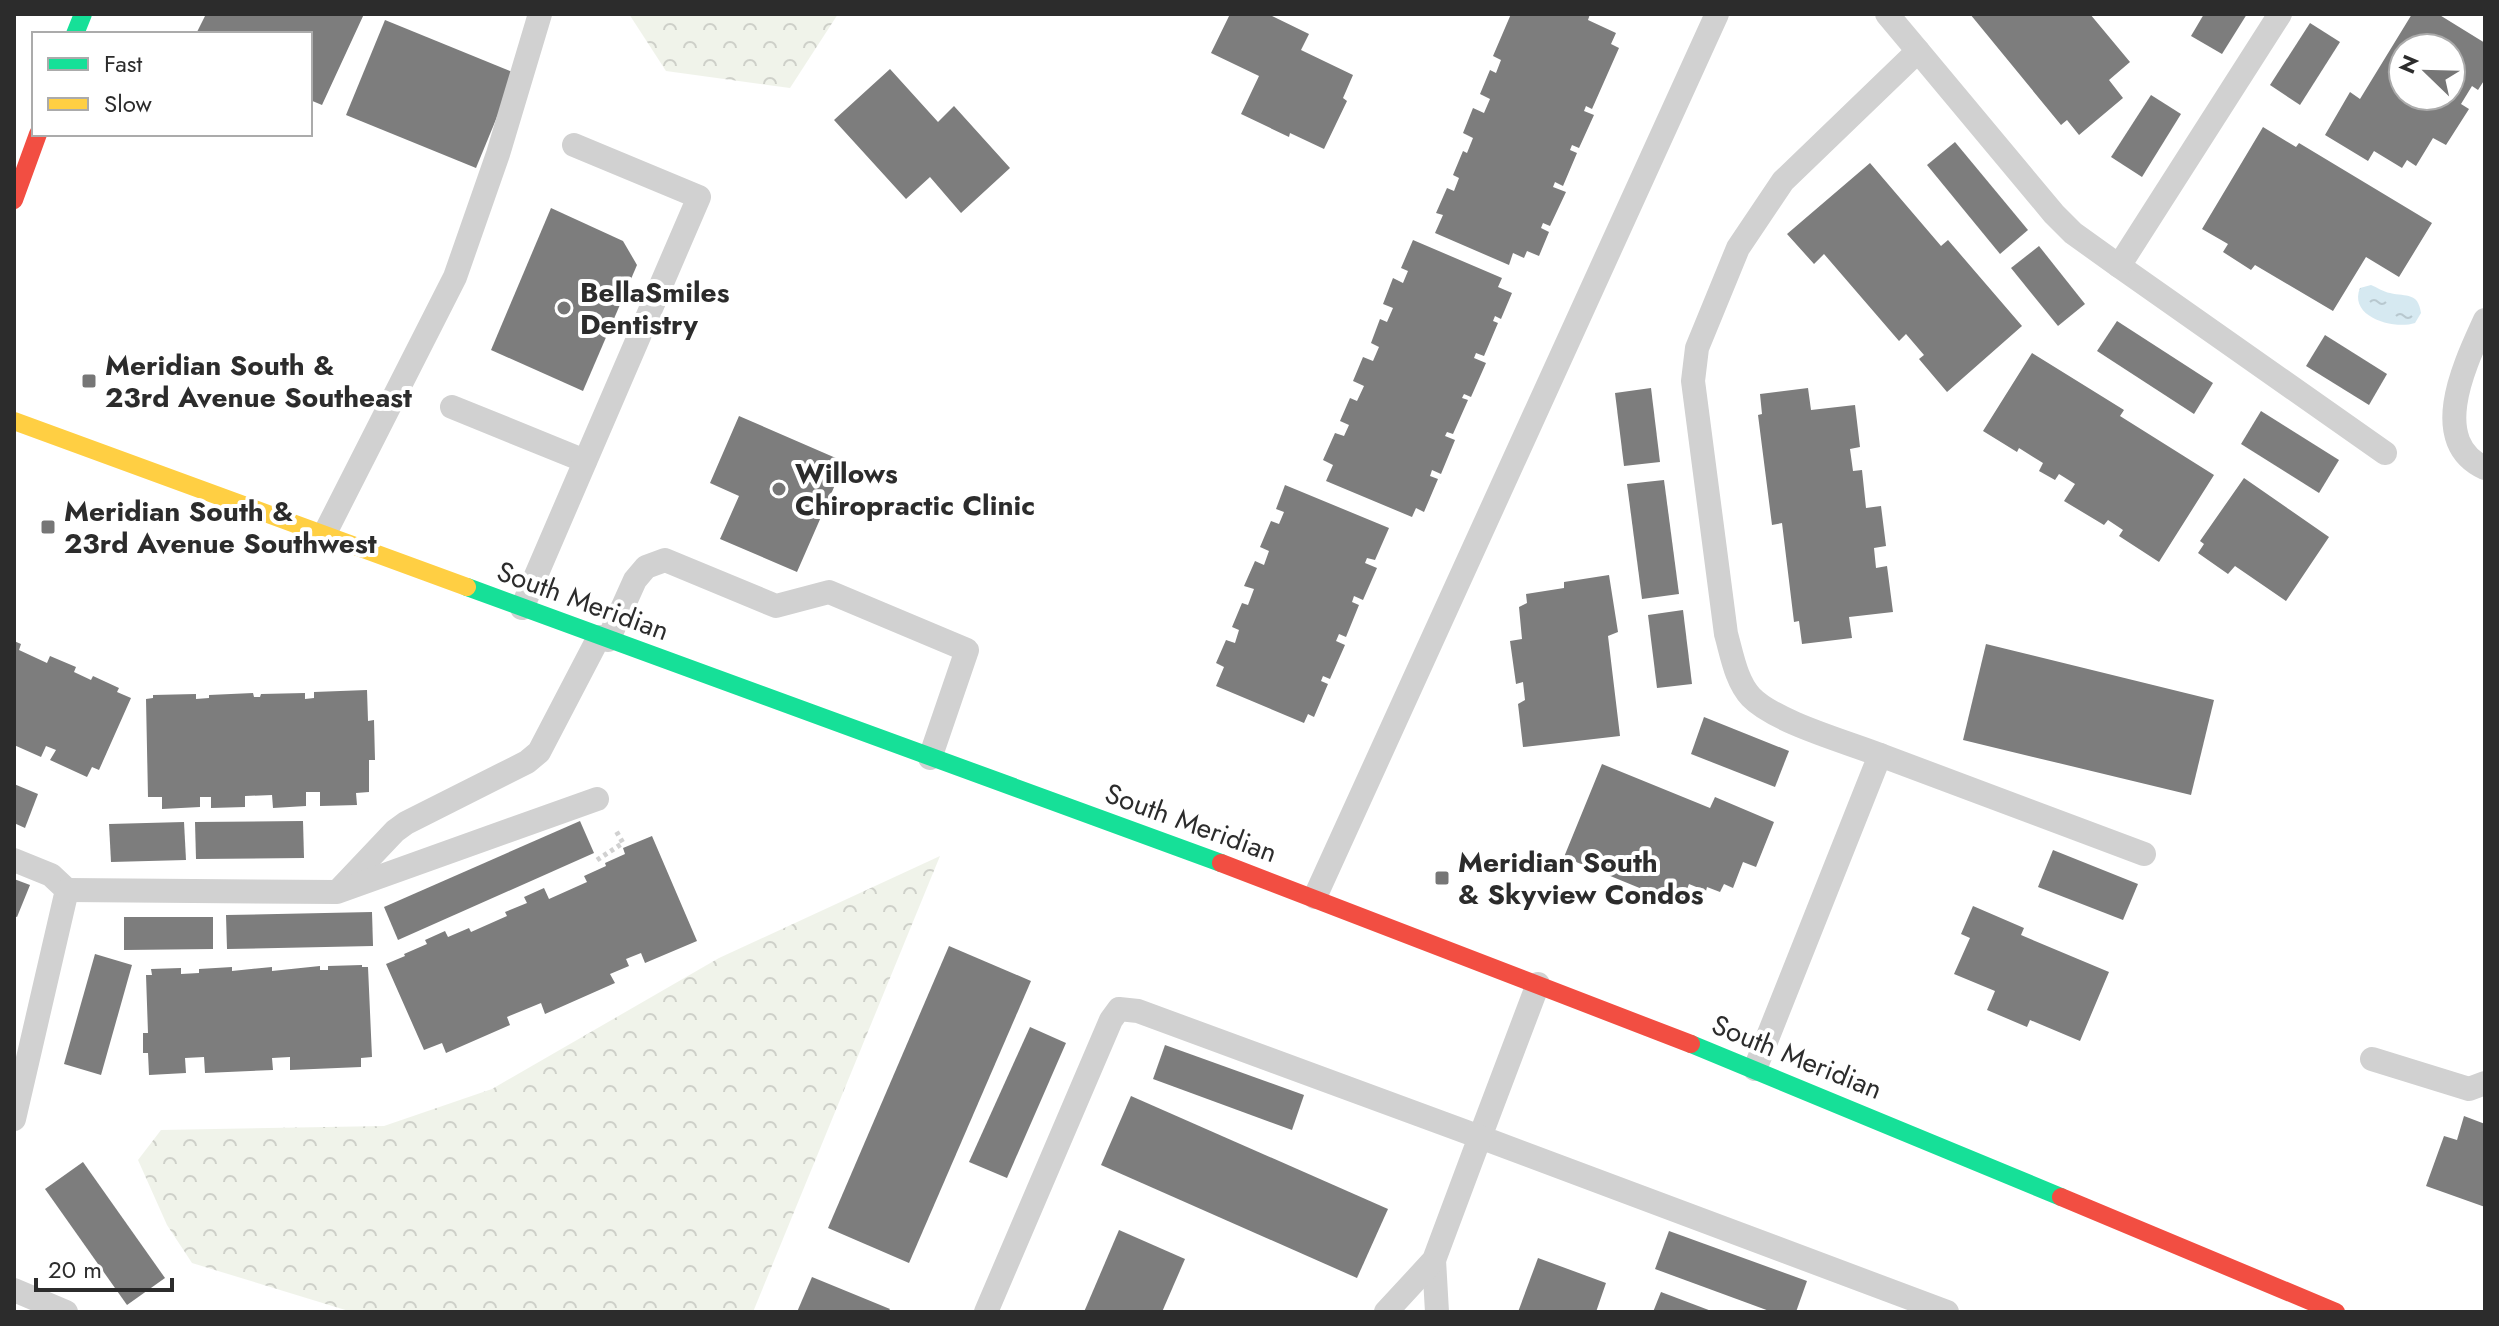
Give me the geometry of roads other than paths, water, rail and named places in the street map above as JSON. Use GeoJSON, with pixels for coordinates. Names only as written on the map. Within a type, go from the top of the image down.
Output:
{"type":"FeatureCollection","features":[{"type":"Feature","properties":{"kind":"main road"},"geometry":{"type":"LineString","coordinates":[[14,200],[21,155],[36,136]]}},
{"type":"Feature","properties":{"kind":"main road","name":"South Meridian"},"geometry":{"type":"LineString","coordinates":[[14,421],[1315,897],[1755,1069],[2328,1311]]}},
{"type":"Feature","properties":{"kind":"lane"},"geometry":{"type":"LineString","coordinates":[[324,535],[455,277],[498,154],[540,14]]}},
{"type":"Feature","properties":{"kind":"lane"},"geometry":{"type":"LineString","coordinates":[[1315,897],[1717,14]]}},
{"type":"Feature","properties":{"kind":"lane"},"geometry":{"type":"LineString","coordinates":[[1887,14],[2073,233],[2385,453]]}},
{"type":"Feature","properties":{"kind":"lane"},"geometry":{"type":"LineString","coordinates":[[2119,266],[2280,14]]}},
{"type":"Feature","properties":{"kind":"lane"},"geometry":{"type":"LineString","coordinates":[[1918,51],[1783,181],[1738,248],[1697,348],[1693,381],[1726,634],[1735,670],[1751,697],[1777,715],[2144,854]]}},
{"type":"Feature","properties":{"kind":"lane"},"geometry":{"type":"LineString","coordinates":[[522,608],[699,197],[574,145]]}},
{"type":"Feature","properties":{"kind":"lane"},"geometry":{"type":"LineString","coordinates":[[2485,320],[2462,371],[2454,405],[2456,428],[2463,450],[2475,463],[2485,468]]}},
{"type":"Feature","properties":{"kind":"lane"},"geometry":{"type":"LineString","coordinates":[[452,407],[585,461]]}},
{"type":"Feature","properties":{"kind":"lane"},"geometry":{"type":"LineString","coordinates":[[337,892],[406,823],[527,762],[539,752],[635,580],[646,567],[665,560],[776,606],[829,592],[967,650],[930,758]]}},
{"type":"Feature","properties":{"kind":"lane"},"geometry":{"type":"LineString","coordinates":[[1755,1069],[1880,755]]}},
{"type":"Feature","properties":{"kind":"lane"},"geometry":{"type":"LineString","coordinates":[[14,860],[51,875],[67,890],[337,892],[597,799]]}},
{"type":"Feature","properties":{"kind":"lane"},"geometry":{"type":"LineString","coordinates":[[14,1119],[67,890]]}},
{"type":"Feature","properties":{"kind":"lane"},"geometry":{"type":"LineString","coordinates":[[1386,1312],[1434,1260],[1538,984]]}},
{"type":"Feature","properties":{"kind":"lane"},"geometry":{"type":"LineString","coordinates":[[986,1312],[1111,1020],[1119,1009],[1138,1011],[1947,1312]]}},
{"type":"Feature","properties":{"kind":"lane"},"geometry":{"type":"LineString","coordinates":[[2372,1059],[2469,1089],[2485,1083]]}},
{"type":"Feature","properties":{"kind":"lane"},"geometry":{"type":"LineString","coordinates":[[1434,1260],[1437,1312]]}},
{"type":"Feature","properties":{"kind":"lane"},"geometry":{"type":"LineString","coordinates":[[14,1290],[66,1312]]}},
{"type":"Feature","properties":{"kind":"water"},"geometry":{"type":"Polygon","coordinates":[[[2371,285],[2414,298],[2421,313],[2415,323],[2385,323],[2367,314],[2358,298],[2360,288],[2371,285]]]}},
{"type":"Feature","properties":{"kind":"place","name":"BellaSmiles Dentistry"},"geometry":{"type":"Point","coordinates":[564,308]}},
{"type":"Feature","properties":{"kind":"place","name":"Meridian South & 23rd Avenue Southeast"},"geometry":{"type":"Point","coordinates":[89,381]}},
{"type":"Feature","properties":{"kind":"place","name":"Willows Chiropractic Clinic"},"geometry":{"type":"Point","coordinates":[779,489]}},
{"type":"Feature","properties":{"kind":"place","name":"Meridian South & 23rd Avenue Southwest"},"geometry":{"type":"Point","coordinates":[48,527]}},
{"type":"Feature","properties":{"kind":"place","name":"Meridian South & Skyview Condos"},"geometry":{"type":"Point","coordinates":[1442,878]}}]}
